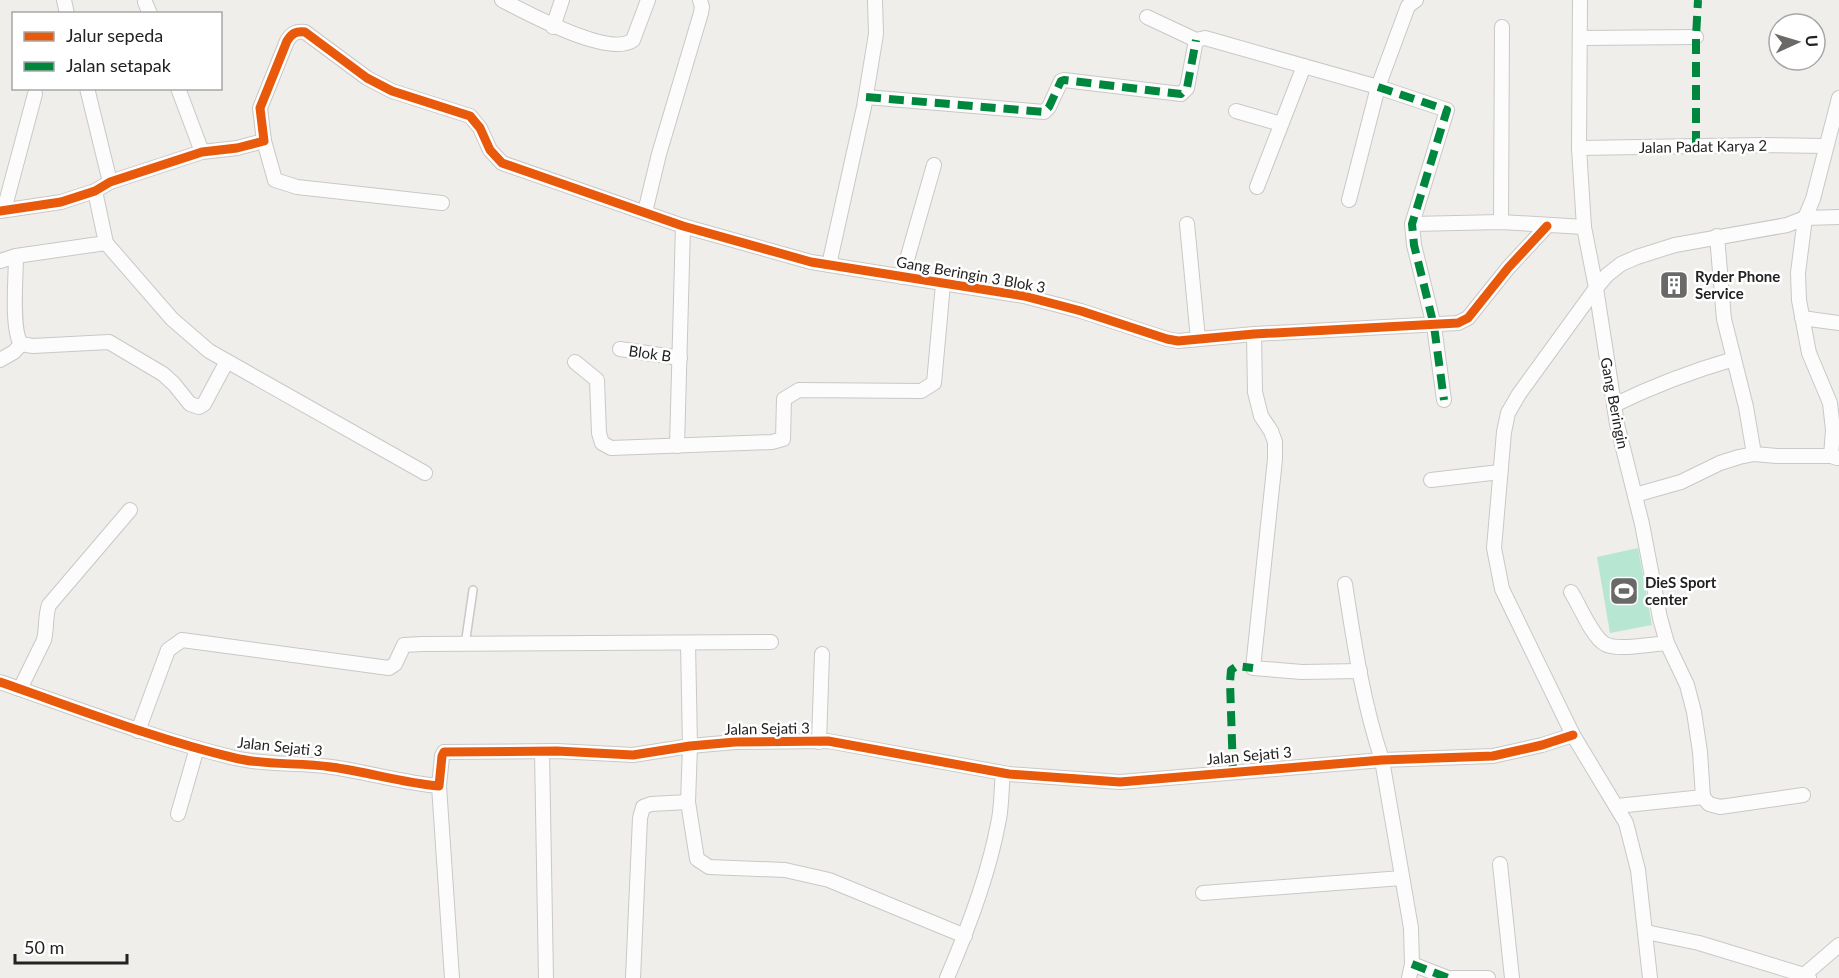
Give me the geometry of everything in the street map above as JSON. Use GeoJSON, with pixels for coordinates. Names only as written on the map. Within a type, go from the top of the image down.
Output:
{"type":"FeatureCollection","features":[{"type":"Feature","properties":{"kind":"street"},"geometry":{"type":"LineString","coordinates":[[502,0],[553,27],[602,42],[629,44],[633,40],[648,0]]}},
{"type":"Feature","properties":{"kind":"street"},"geometry":{"type":"LineString","coordinates":[[553,27],[562,0]]}},
{"type":"Feature","properties":{"kind":"street"},"geometry":{"type":"LineString","coordinates":[[645,212],[659,154],[701,13],[700,0]]}},
{"type":"Feature","properties":{"kind":"street"},"geometry":{"type":"LineString","coordinates":[[829,265],[866,97],[876,34],[875,0]]}},
{"type":"Feature","properties":{"kind":"street","name":"Gang Beringin"},"geometry":{"type":"LineString","coordinates":[[1580,0],[1579,148],[1584,227],[1614,405],[1667,643],[1687,685],[1694,712],[1703,797]]}},
{"type":"Feature","properties":{"kind":"street"},"geometry":{"type":"LineString","coordinates":[[1349,200],[1378,87],[1410,2]]}},
{"type":"Feature","properties":{"kind":"street"},"geometry":{"type":"LineString","coordinates":[[1147,17],[1196,40],[1205,38],[1378,87],[1447,110],[1412,224],[1414,245],[1434,326],[1443,400]]}},
{"type":"Feature","properties":{"kind":"street"},"geometry":{"type":"LineString","coordinates":[[1501,222],[1502,27]]}},
{"type":"Feature","properties":{"kind":"street","name":"Gang Beringin 3 Blok 3"},"geometry":{"type":"LineString","coordinates":[[264,141],[260,108],[291,34],[298,31],[305,32],[366,78],[392,91],[470,116],[480,128],[490,150],[502,163],[683,226],[811,262],[1024,296],[1178,341],[1254,334],[1458,323],[1468,318],[1508,268],[1547,226]]}},
{"type":"Feature","properties":{"kind":"street"},"geometry":{"type":"LineString","coordinates":[[1580,38],[1696,37]]}},
{"type":"Feature","properties":{"kind":"street"},"geometry":{"type":"LineString","coordinates":[[866,97],[1044,112],[1049,107],[1061,81],[1064,80],[1181,94],[1187,88],[1196,40]]}},
{"type":"Feature","properties":{"kind":"street"},"geometry":{"type":"LineString","coordinates":[[1257,187],[1304,66]]}},
{"type":"Feature","properties":{"kind":"street"},"geometry":{"type":"LineString","coordinates":[[87,90],[110,182]]}},
{"type":"Feature","properties":{"kind":"street"},"geometry":{"type":"LineString","coordinates":[[179,90],[202,152]]}},
{"type":"Feature","properties":{"kind":"street"},"geometry":{"type":"LineString","coordinates":[[34,94],[2,210],[61,202],[110,182],[202,152],[237,148],[264,141],[272,175],[279,182],[297,187],[442,203]]}},
{"type":"Feature","properties":{"kind":"street"},"geometry":{"type":"LineString","coordinates":[[1635,495],[1681,482],[1719,463],[1754,454],[1835,457],[1830,403],[1809,353],[1802,318],[1798,273],[1805,218],[1813,199],[1839,98]]}},
{"type":"Feature","properties":{"kind":"street"},"geometry":{"type":"LineString","coordinates":[[1236,111],[1281,124]]}},
{"type":"Feature","properties":{"kind":"street","name":"Jalan Padat Karya 2"},"geometry":{"type":"LineString","coordinates":[[1579,148],[1826,146]]}},
{"type":"Feature","properties":{"kind":"street"},"geometry":{"type":"LineString","coordinates":[[902,277],[934,165]]}},
{"type":"Feature","properties":{"kind":"street"},"geometry":{"type":"LineString","coordinates":[[95,190],[106,243],[172,319],[209,351],[226,363],[425,472]]}},
{"type":"Feature","properties":{"kind":"street"},"geometry":{"type":"LineString","coordinates":[[1650,978],[1634,848],[1626,824],[1573,735],[1502,589],[1494,548],[1504,432],[1508,413],[1519,394],[1596,288],[1621,264],[1675,245],[1787,225],[1805,218],[1839,217]]}},
{"type":"Feature","properties":{"kind":"street"},"geometry":{"type":"LineString","coordinates":[[1412,224],[1501,222],[1584,227]]}},
{"type":"Feature","properties":{"kind":"street"},"geometry":{"type":"LineString","coordinates":[[1187,224],[1198,339]]}},
{"type":"Feature","properties":{"kind":"street"},"geometry":{"type":"LineString","coordinates":[[677,446],[683,226]]}},
{"type":"Feature","properties":{"kind":"street"},"geometry":{"type":"LineString","coordinates":[[1717,236],[1724,319],[1746,407],[1754,454]]}},
{"type":"Feature","properties":{"kind":"street"},"geometry":{"type":"LineString","coordinates":[[0,261],[16,256],[106,243]]}},
{"type":"Feature","properties":{"kind":"street"},"geometry":{"type":"LineString","coordinates":[[16,256],[16,325],[17,337],[21,344]]}},
{"type":"Feature","properties":{"kind":"street"},"geometry":{"type":"LineString","coordinates":[[575,362],[597,380],[599,433],[602,443],[611,448],[772,442],[783,439],[784,399],[799,390],[921,391],[934,383],[943,284]]}},
{"type":"Feature","properties":{"kind":"street"},"geometry":{"type":"LineString","coordinates":[[1802,318],[1839,323]]}},
{"type":"Feature","properties":{"kind":"street"},"geometry":{"type":"LineString","coordinates":[[1254,334],[1255,392],[1262,416],[1275,442],[1275,459],[1253,668],[1302,672],[1359,671]]}},
{"type":"Feature","properties":{"kind":"street"},"geometry":{"type":"LineString","coordinates":[[21,344],[109,342],[163,374],[195,407],[204,404],[226,363]]}},
{"type":"Feature","properties":{"kind":"street"},"geometry":{"type":"LineString","coordinates":[[0,360],[14,352],[21,344]]}},
{"type":"Feature","properties":{"kind":"street","name":"Blok B"},"geometry":{"type":"LineString","coordinates":[[620,349],[680,358]]}},
{"type":"Feature","properties":{"kind":"street"},"geometry":{"type":"LineString","coordinates":[[1614,405],[1662,382],[1734,359]]}},
{"type":"Feature","properties":{"kind":"street"},"geometry":{"type":"LineString","coordinates":[[1431,480],[1500,472]]}},
{"type":"Feature","properties":{"kind":"street"},"geometry":{"type":"LineString","coordinates":[[20,689],[44,640],[46,612],[49,604],[130,510]]}},
{"type":"Feature","properties":{"kind":"street"},"geometry":{"type":"LineString","coordinates":[[1345,584],[1359,671],[1382,760],[1411,928],[1412,964],[1409,978]]}},
{"type":"Feature","properties":{"kind":"street"},"geometry":{"type":"LineString","coordinates":[[1571,592],[1597,637],[1605,645],[1619,647],[1667,643]]}},
{"type":"Feature","properties":{"kind":"street"},"geometry":{"type":"LineString","coordinates":[[138,731],[168,650],[182,640],[388,668],[395,664],[404,645],[771,642]]}},
{"type":"Feature","properties":{"kind":"street"},"geometry":{"type":"LineString","coordinates":[[688,643],[690,746],[688,802],[697,859],[709,867],[785,870],[829,879],[965,936]]}},
{"type":"Feature","properties":{"kind":"street"},"geometry":{"type":"LineString","coordinates":[[819,742],[822,654]]}},
{"type":"Feature","properties":{"kind":"street","name":"Jalan Sejati 3"},"geometry":{"type":"LineString","coordinates":[[0,682],[138,731],[197,748],[257,762],[329,766],[415,784],[439,786],[444,752],[633,755],[735,742],[828,741],[1003,773],[1120,782],[1382,760],[1493,756],[1542,745],[1573,735]]}},
{"type":"Feature","properties":{"kind":"street"},"geometry":{"type":"LineString","coordinates":[[178,814],[197,748]]}},
{"type":"Feature","properties":{"kind":"street"},"geometry":{"type":"LineString","coordinates":[[542,752],[546,978]]}},
{"type":"Feature","properties":{"kind":"street"},"geometry":{"type":"LineString","coordinates":[[947,978],[965,936],[999,822],[1003,773]]}},
{"type":"Feature","properties":{"kind":"street"},"geometry":{"type":"LineString","coordinates":[[439,786],[452,978]]}},
{"type":"Feature","properties":{"kind":"street"},"geometry":{"type":"LineString","coordinates":[[1617,806],[1703,797],[1709,804],[1720,807],[1803,795]]}},
{"type":"Feature","properties":{"kind":"street"},"geometry":{"type":"LineString","coordinates":[[633,978],[640,819],[643,807],[651,804],[688,802]]}},
{"type":"Feature","properties":{"kind":"street"},"geometry":{"type":"LineString","coordinates":[[1500,864],[1512,978]]}},
{"type":"Feature","properties":{"kind":"street"},"geometry":{"type":"LineString","coordinates":[[1203,893],[1402,878]]}},
{"type":"Feature","properties":{"kind":"street"},"geometry":{"type":"LineString","coordinates":[[1646,932],[1699,943],[1807,976],[1839,945]]}},
{"type":"Feature","properties":{"kind":"street"},"geometry":{"type":"LineString","coordinates":[[1412,964],[1450,978],[1488,978]]}},
{"type":"Feature","properties":{"kind":"lane"},"geometry":{"type":"LineString","coordinates":[[465,645],[473,590]]}},
{"type":"Feature","properties":{"kind":"green space","name":"DieS Sport center"},"geometry":{"type":"Polygon","coordinates":[[[1638,548],[1652,625],[1610,633],[1597,557],[1638,548]]]}},
{"type":"Feature","properties":{"kind":"marked path"},"geometry":{"type":"LineString","coordinates":[[1696,146],[1698,0]]}},
{"type":"Feature","properties":{"kind":"marked path"},"geometry":{"type":"LineString","coordinates":[[866,97],[1044,112],[1049,107],[1061,81],[1064,80],[1181,94],[1187,88],[1196,40]]}},
{"type":"Feature","properties":{"kind":"marked path"},"geometry":{"type":"LineString","coordinates":[[1378,87],[1447,110],[1412,224],[1414,245],[1434,326],[1444,400]]}},
{"type":"Feature","properties":{"kind":"marked path"},"geometry":{"type":"LineString","coordinates":[[1233,772],[1231,670],[1237,666],[1253,668]]}},
{"type":"Feature","properties":{"kind":"marked path"},"geometry":{"type":"LineString","coordinates":[[1412,964],[1448,978]]}},
{"type":"Feature","properties":{"kind":"cycle path"},"geometry":{"type":"LineString","coordinates":[[0,211],[61,202],[95,191],[110,182],[202,152],[237,148],[264,141],[260,108],[287,41],[294,33],[305,32],[367,78],[392,91],[470,116],[480,128],[490,150],[502,163],[683,226],[811,262],[1024,296],[1178,341],[1254,334],[1458,323],[1468,318],[1508,268],[1547,226]]}},
{"type":"Feature","properties":{"kind":"cycle path"},"geometry":{"type":"LineString","coordinates":[[0,682],[146,733],[235,758],[331,767],[439,786],[444,752],[557,751],[633,755],[735,742],[828,741],[1009,774],[1120,782],[1382,760],[1493,756],[1542,745],[1573,735]]}},
{"type":"Feature","properties":{"kind":"place","name":"Ryder Phone Service"},"geometry":{"type":"Point","coordinates":[1674,285]}},
{"type":"Feature","properties":{"kind":"place","name":"DieS Sport center"},"geometry":{"type":"Point","coordinates":[1624,591]}}]}
